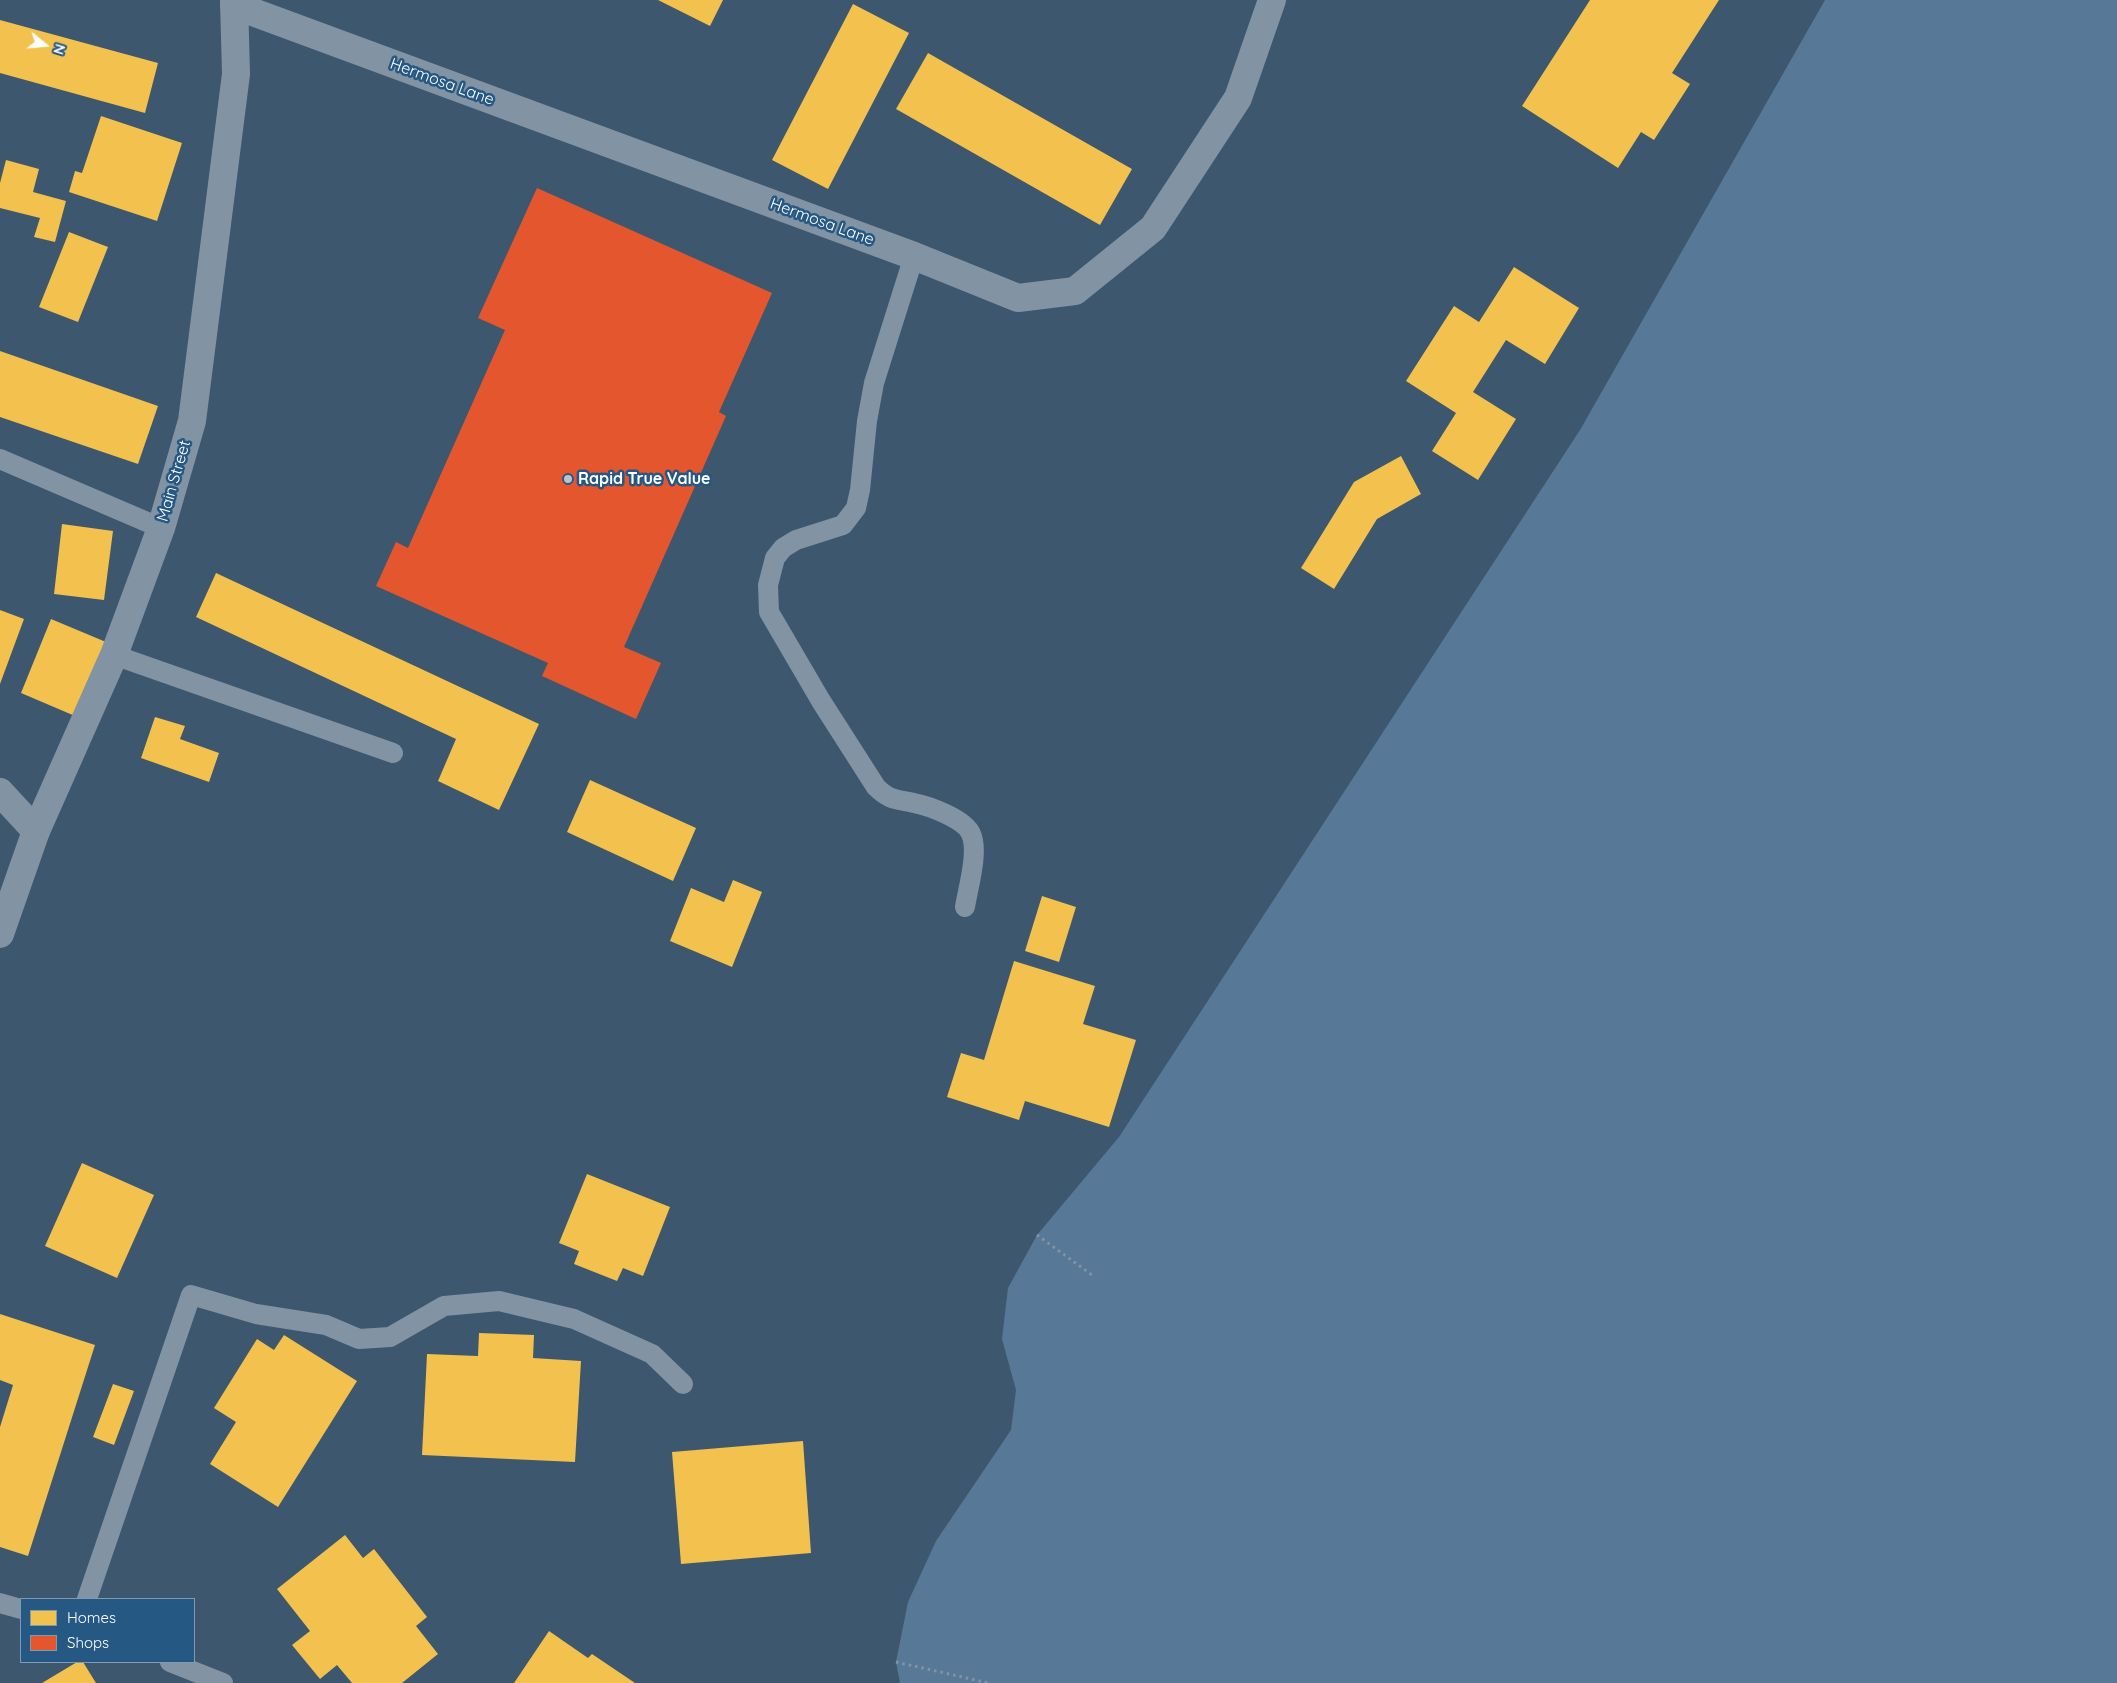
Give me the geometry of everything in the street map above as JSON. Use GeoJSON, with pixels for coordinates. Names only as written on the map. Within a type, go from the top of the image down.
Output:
{"type":"FeatureCollection","features":[{"type":"Feature","properties":{"kind":"street","name":"Hermosa Lane"},"geometry":{"type":"LineString","coordinates":[[234,2],[914,256],[1018,298],[1075,291],[1153,228],[1238,98],[1272,0]]}},
{"type":"Feature","properties":{"kind":"street","name":"Main Street"},"geometry":{"type":"LineString","coordinates":[[0,934],[36,831],[114,655],[161,528],[193,411],[236,74],[234,2]]}},
{"type":"Feature","properties":{"kind":"street"},"geometry":{"type":"LineString","coordinates":[[0,792],[36,831]]}},
{"type":"Feature","properties":{"kind":"lane"},"geometry":{"type":"LineString","coordinates":[[914,256],[874,383],[867,421],[860,490],[856,508],[844,525],[796,540],[783,548],[775,558],[768,585],[769,612],[862,766],[880,791],[894,800],[917,803],[937,810],[958,821],[971,833],[974,848],[965,907]]}},
{"type":"Feature","properties":{"kind":"lane"},"geometry":{"type":"LineString","coordinates":[[0,459],[161,528]]}},
{"type":"Feature","properties":{"kind":"lane"},"geometry":{"type":"LineString","coordinates":[[114,655],[393,753]]}},
{"type":"Feature","properties":{"kind":"lane"},"geometry":{"type":"LineString","coordinates":[[87,1598],[191,1295],[256,1314],[326,1326],[359,1339],[390,1338],[444,1306],[499,1301],[574,1319],[652,1354],[683,1384]]}},
{"type":"Feature","properties":{"kind":"lane"},"geometry":{"type":"LineString","coordinates":[[0,1603],[20,1609]]}},
{"type":"Feature","properties":{"kind":"lane"},"geometry":{"type":"LineString","coordinates":[[173,1663],[223,1683]]}},
{"type":"Feature","properties":{"kind":"path"},"geometry":{"type":"LineString","coordinates":[[1037,1235],[1092,1275]]}},
{"type":"Feature","properties":{"kind":"path"},"geometry":{"type":"LineString","coordinates":[[896,1662],[989,1683]]}},
{"type":"Feature","properties":{"kind":"water"},"geometry":{"type":"Polygon","coordinates":[[[1825,0],[2117,0],[2117,1683],[900,1683],[896,1662],[908,1602],[936,1541],[1011,1430],[1016,1390],[1002,1339],[1008,1288],[1037,1235],[1119,1137],[1580,430],[1825,0]]]}},
{"type":"Feature","properties":{"kind":"building: Homes"},"geometry":{"type":"Polygon","coordinates":[[[658,0],[723,0],[710,26],[658,0]]]}},
{"type":"Feature","properties":{"kind":"building: Homes"},"geometry":{"type":"Polygon","coordinates":[[[1590,0],[1719,0],[1672,73],[1690,84],[1654,140],[1641,132],[1618,168],[1522,106],[1590,0]]]}},
{"type":"Feature","properties":{"kind":"building: Homes"},"geometry":{"type":"Polygon","coordinates":[[[853,4],[909,33],[828,189],[772,160],[853,4]]]}},
{"type":"Feature","properties":{"kind":"building: Homes"},"geometry":{"type":"Polygon","coordinates":[[[0,20],[158,63],[145,113],[0,73],[0,20]]]}},
{"type":"Feature","properties":{"kind":"building: Homes"},"geometry":{"type":"Polygon","coordinates":[[[928,53],[1132,169],[1100,225],[896,109],[928,53]]]}},
{"type":"Feature","properties":{"kind":"building: Homes"},"geometry":{"type":"Polygon","coordinates":[[[101,116],[182,143],[157,221],[69,192],[75,171],[82,173],[101,116]]]}},
{"type":"Feature","properties":{"kind":"building: Homes"},"geometry":{"type":"Polygon","coordinates":[[[6,160],[39,169],[33,192],[66,201],[55,242],[34,237],[40,218],[0,208],[0,183],[6,160]]]}},
{"type":"Feature","properties":{"kind":"building: Homes"},"geometry":{"type":"Polygon","coordinates":[[[69,232],[108,247],[78,322],[39,307],[69,232]]]}},
{"type":"Feature","properties":{"kind":"building: Homes"},"geometry":{"type":"Polygon","coordinates":[[[1514,267],[1579,308],[1545,364],[1506,340],[1473,392],[1516,419],[1478,480],[1432,451],[1456,413],[1406,381],[1454,306],[1479,322],[1514,267]]]}},
{"type":"Feature","properties":{"kind":"building: Homes"},"geometry":{"type":"Polygon","coordinates":[[[0,351],[158,406],[138,464],[0,417],[0,351]]]}},
{"type":"Feature","properties":{"kind":"building: Homes"},"geometry":{"type":"Polygon","coordinates":[[[1401,456],[1421,494],[1377,519],[1334,589],[1301,568],[1354,482],[1401,456]]]}},
{"type":"Feature","properties":{"kind":"building: Homes"},"geometry":{"type":"Polygon","coordinates":[[[62,524],[113,531],[104,600],[54,594],[62,524]]]}},
{"type":"Feature","properties":{"kind":"building: Homes"},"geometry":{"type":"Polygon","coordinates":[[[216,573],[539,724],[499,810],[438,781],[456,739],[196,617],[216,573]]]}},
{"type":"Feature","properties":{"kind":"building: Homes"},"geometry":{"type":"Polygon","coordinates":[[[0,610],[24,619],[0,684],[0,610]]]}},
{"type":"Feature","properties":{"kind":"building: Homes"},"geometry":{"type":"Polygon","coordinates":[[[51,619],[106,642],[75,716],[21,693],[51,619]]]}},
{"type":"Feature","properties":{"kind":"building: Homes"},"geometry":{"type":"Polygon","coordinates":[[[155,717],[185,726],[180,739],[219,753],[209,782],[141,758],[155,717]]]}},
{"type":"Feature","properties":{"kind":"building: Homes"},"geometry":{"type":"Polygon","coordinates":[[[590,780],[696,828],[673,881],[567,832],[590,780]]]}},
{"type":"Feature","properties":{"kind":"building: Homes"},"geometry":{"type":"Polygon","coordinates":[[[733,880],[762,892],[732,967],[670,941],[691,888],[724,902],[733,880]]]}},
{"type":"Feature","properties":{"kind":"building: Homes"},"geometry":{"type":"Polygon","coordinates":[[[1042,896],[1076,907],[1059,962],[1025,951],[1042,896]]]}},
{"type":"Feature","properties":{"kind":"building: Homes"},"geometry":{"type":"Polygon","coordinates":[[[1014,961],[1095,986],[1083,1024],[1136,1040],[1109,1127],[1025,1101],[1019,1120],[947,1097],[961,1053],[984,1060],[1014,961]]]}},
{"type":"Feature","properties":{"kind":"building: Homes"},"geometry":{"type":"Polygon","coordinates":[[[82,1163],[154,1195],[117,1278],[45,1246],[82,1163]]]}},
{"type":"Feature","properties":{"kind":"building: Homes"},"geometry":{"type":"Polygon","coordinates":[[[587,1174],[670,1207],[643,1276],[623,1268],[617,1281],[574,1264],[579,1251],[559,1243],[587,1174]]]}},
{"type":"Feature","properties":{"kind":"building: Homes"},"geometry":{"type":"Polygon","coordinates":[[[0,1314],[95,1345],[28,1556],[0,1547],[0,1427],[13,1385],[0,1380],[0,1314]]]}},
{"type":"Feature","properties":{"kind":"building: Homes"},"geometry":{"type":"Polygon","coordinates":[[[479,1333],[534,1335],[533,1358],[581,1361],[575,1462],[422,1455],[427,1354],[478,1356],[479,1333]]]}},
{"type":"Feature","properties":{"kind":"building: Homes"},"geometry":{"type":"Polygon","coordinates":[[[284,1335],[357,1381],[278,1507],[210,1464],[236,1422],[214,1408],[257,1339],[274,1350],[284,1335]]]}},
{"type":"Feature","properties":{"kind":"building: Homes"},"geometry":{"type":"Polygon","coordinates":[[[113,1384],[134,1391],[114,1445],[93,1437],[113,1384]]]}},
{"type":"Feature","properties":{"kind":"building: Homes"},"geometry":{"type":"Polygon","coordinates":[[[803,1441],[811,1553],[681,1564],[672,1452],[803,1441]]]}},
{"type":"Feature","properties":{"kind":"building: Homes"},"geometry":{"type":"Polygon","coordinates":[[[345,1535],[363,1558],[374,1549],[427,1617],[416,1626],[438,1654],[402,1683],[352,1683],[337,1665],[320,1679],[292,1645],[310,1631],[277,1589],[345,1535]]]}},
{"type":"Feature","properties":{"kind":"building: Homes"},"geometry":{"type":"Polygon","coordinates":[[[549,1631],[588,1658],[592,1654],[635,1683],[514,1683],[549,1631]]]}},
{"type":"Feature","properties":{"kind":"building: Homes"},"geometry":{"type":"Polygon","coordinates":[[[75,1663],[84,1663],[96,1683],[42,1683],[75,1663]]]}},
{"type":"Feature","properties":{"kind":"building: Shops","name":"Rapid True Value"},"geometry":{"type":"Polygon","coordinates":[[[537,188],[772,293],[719,412],[726,416],[624,647],[661,663],[636,719],[542,676],[548,663],[376,586],[396,542],[408,548],[505,330],[478,318],[537,188]]]}},
{"type":"Feature","properties":{"kind":"place","name":"Rapid True Value"},"geometry":{"type":"Point","coordinates":[568,479]}}]}
